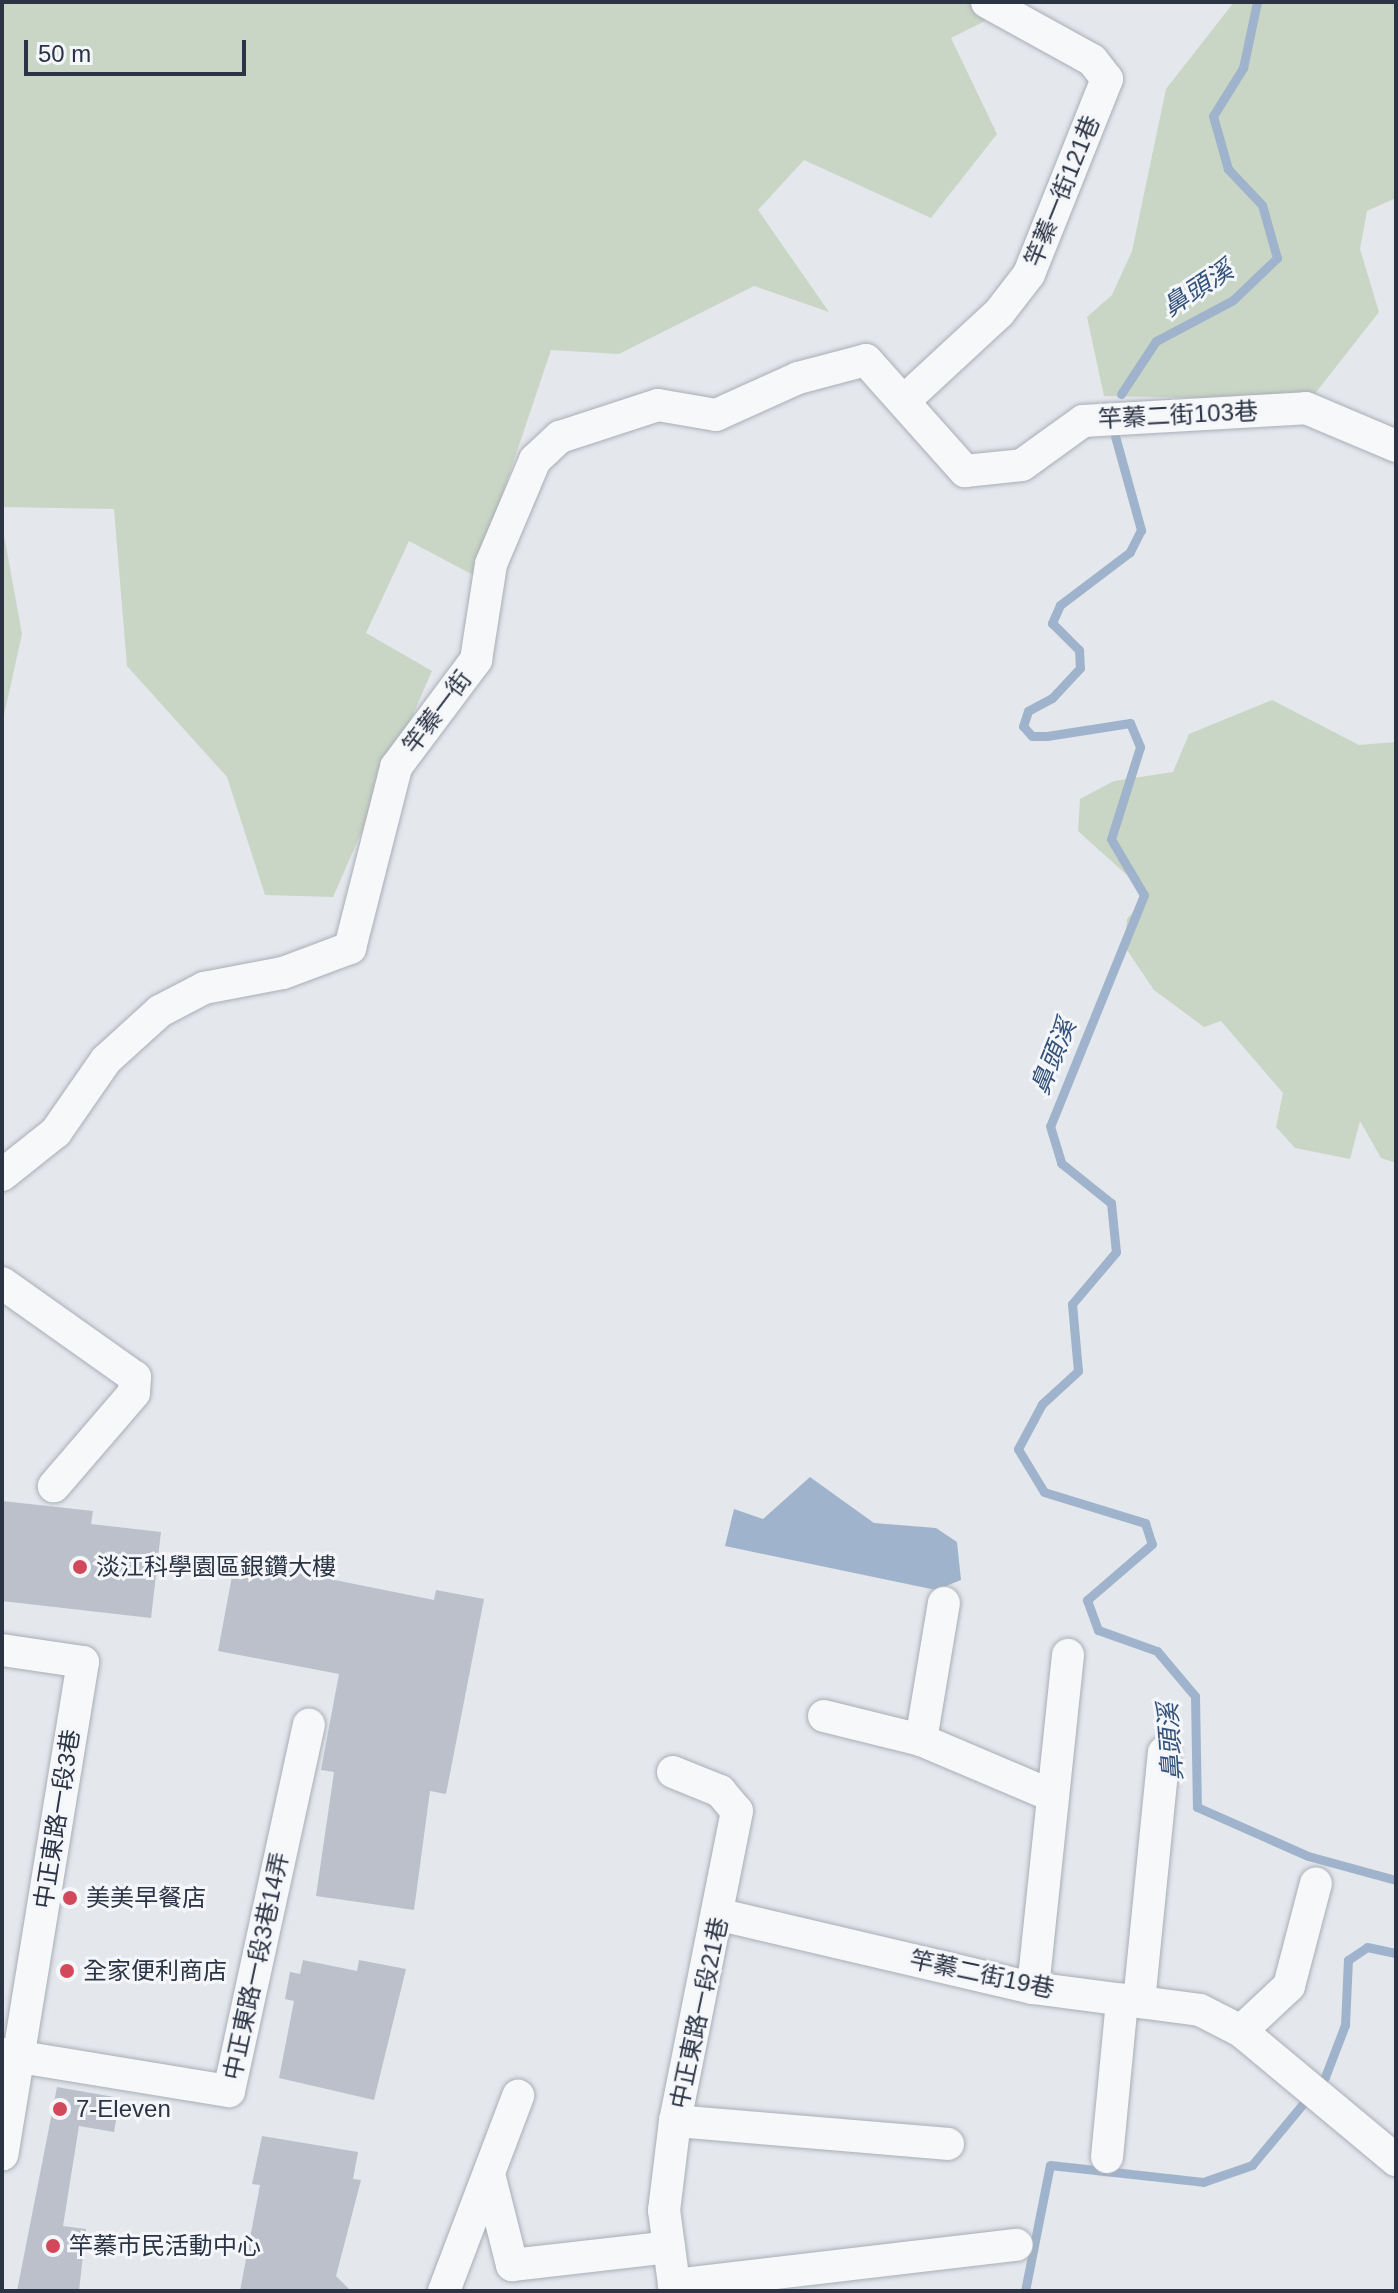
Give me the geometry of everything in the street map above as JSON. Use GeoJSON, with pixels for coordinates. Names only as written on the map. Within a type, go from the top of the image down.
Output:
{"type":"FeatureCollection","features":[{"type":"Feature","properties":{"kind":"street","name":"竿蓁一街121巷"},"geometry":{"type":"LineString","coordinates":[[906,399],[999,313],[1029,274],[1107,79],[1092,60],[987,2]]}},
{"type":"Feature","properties":{"kind":"street","name":"竿蓁一街"},"geometry":{"type":"LineString","coordinates":[[2,1175],[56,1132],[106,1060],[160,1011],[204,988],[283,973],[350,948],[396,767],[476,660],[491,564],[535,460],[560,437],[658,405],[716,415],[798,378],[866,360],[906,399]]}},
{"type":"Feature","properties":{"kind":"street","name":"竿蓁二街103巷"},"geometry":{"type":"LineString","coordinates":[[906,399],[965,471],[1022,465],[1083,421],[1274,409],[1306,408],[1396,446]]}},
{"type":"Feature","properties":{"kind":"street"},"geometry":{"type":"LineString","coordinates":[[2,1283],[135,1377],[134,1393],[54,1486]]}},
{"type":"Feature","properties":{"kind":"street"},"geometry":{"type":"LineString","coordinates":[[921,1740],[944,1603]]}},
{"type":"Feature","properties":{"kind":"street","name":"中正東路一段3巷"},"geometry":{"type":"LineString","coordinates":[[2,1650],[83,1662],[10,2055],[2,2154]]}},
{"type":"Feature","properties":{"kind":"street"},"geometry":{"type":"LineString","coordinates":[[1033,1988],[1068,1655]]}},
{"type":"Feature","properties":{"kind":"street"},"geometry":{"type":"LineString","coordinates":[[824,1716],[921,1740],[1053,1796]]}},
{"type":"Feature","properties":{"kind":"street","name":"中正東路一段3巷14弄"},"geometry":{"type":"LineString","coordinates":[[10,2055],[229,2091],[309,1725]]}},
{"type":"Feature","properties":{"kind":"street"},"geometry":{"type":"LineString","coordinates":[[1107,2157],[1164,1752]]}},
{"type":"Feature","properties":{"kind":"street","name":"中正東路一段21巷"},"geometry":{"type":"LineString","coordinates":[[673,1772],[720,1791],[737,1811],[721,1915],[675,2121],[664,2210],[675,2288]]}},
{"type":"Feature","properties":{"kind":"street"},"geometry":{"type":"LineString","coordinates":[[1241,2031],[1289,1986],[1316,1883]]}},
{"type":"Feature","properties":{"kind":"street","name":"竿蓁二街19巷"},"geometry":{"type":"LineString","coordinates":[[721,1915],[1033,1988],[1200,2010],[1241,2031],[1285,2072],[1396,2160]]}},
{"type":"Feature","properties":{"kind":"street"},"geometry":{"type":"LineString","coordinates":[[444,2291],[490,2178],[518,2096]]}},
{"type":"Feature","properties":{"kind":"street"},"geometry":{"type":"LineString","coordinates":[[675,2121],[948,2144]]}},
{"type":"Feature","properties":{"kind":"street"},"geometry":{"type":"LineString","coordinates":[[490,2178],[512,2265],[669,2247]]}},
{"type":"Feature","properties":{"kind":"street"},"geometry":{"type":"LineString","coordinates":[[675,2288],[1017,2245]]}},
{"type":"Feature","properties":{"kind":"green space"},"geometry":{"type":"Polygon","coordinates":[[[2,2],[1023,2],[951,38],[997,134],[931,218],[804,160],[758,210],[829,312],[754,286],[619,354],[551,350],[475,576],[409,541],[366,633],[432,671],[333,897],[265,895],[227,777],[127,666],[114,509],[2,507],[2,2]]]}},
{"type":"Feature","properties":{"kind":"green space"},"geometry":{"type":"Polygon","coordinates":[[[1234,2],[1396,2],[1396,198],[1367,211],[1360,249],[1379,312],[1310,400],[1104,396],[1087,317],[1112,295],[1132,251],[1166,89],[1234,2]]]}},
{"type":"Feature","properties":{"kind":"green space"},"geometry":{"type":"Polygon","coordinates":[[[2,524],[22,634],[2,724],[2,524]]]}},
{"type":"Feature","properties":{"kind":"green space"},"geometry":{"type":"Polygon","coordinates":[[[1272,700],[1359,745],[1396,742],[1396,1163],[1381,1158],[1360,1121],[1350,1159],[1295,1148],[1276,1127],[1283,1093],[1221,1021],[1204,1027],[1154,990],[1125,947],[1127,919],[1149,895],[1078,831],[1080,799],[1114,781],[1173,772],[1189,734],[1272,700]]]}},
{"type":"Feature","properties":{"kind":"water"},"geometry":{"type":"Polygon","coordinates":[[[810,1477],[874,1523],[936,1528],[957,1542],[961,1580],[936,1590],[725,1546],[734,1509],[763,1519],[810,1477]]]}},
{"type":"Feature","properties":{"kind":"building","name":"淡江科學園區銀鑽大樓"},"geometry":{"type":"Polygon","coordinates":[[[2,1501],[93,1511],[91,1524],[161,1532],[151,1618],[2,1601],[2,1501]]]}},
{"type":"Feature","properties":{"kind":"building"},"geometry":{"type":"Polygon","coordinates":[[[235,1560],[434,1600],[436,1590],[484,1599],[446,1794],[430,1791],[414,1910],[316,1896],[334,1772],[321,1770],[339,1674],[218,1651],[235,1560]]]}},
{"type":"Feature","properties":{"kind":"building"},"geometry":{"type":"Polygon","coordinates":[[[303,1960],[357,1971],[359,1960],[406,1969],[374,2100],[279,2078],[294,2001],[285,1999],[290,1972],[300,1974],[303,1960]]]}},
{"type":"Feature","properties":{"kind":"building"},"geometry":{"type":"Polygon","coordinates":[[[57,2087],[120,2098],[114,2132],[79,2126],[63,2226],[86,2229],[79,2291],[17,2291],[57,2087]]]}},
{"type":"Feature","properties":{"kind":"building"},"geometry":{"type":"Polygon","coordinates":[[[262,2136],[358,2152],[353,2179],[361,2180],[336,2276],[351,2291],[240,2291],[260,2185],[252,2184],[262,2136]]]}},
{"type":"Feature","properties":{"kind":"waterway","name":"鼻頭溪"},"geometry":{"type":"LineString","coordinates":[[1121,394],[1156,341],[1233,300],[1277,258],[1262,205],[1228,169],[1213,116],[1243,68],[1257,2]]}},
{"type":"Feature","properties":{"kind":"waterway","name":"鼻頭溪"},"geometry":{"type":"LineString","coordinates":[[1115,436],[1141,530],[1130,552],[1060,605],[1052,623],[1079,650],[1080,668],[1052,698],[1028,711],[1023,726],[1032,736],[1047,736],[1130,723],[1140,747],[1111,839],[1144,895],[1050,1126],[1061,1163],[1111,1203],[1116,1252],[1072,1304],[1078,1371],[1042,1404],[1018,1449],[1044,1492],[1145,1523],[1152,1544],[1087,1600],[1098,1630],[1157,1651],[1195,1696],[1197,1807],[1308,1856],[1396,1880]]}},
{"type":"Feature","properties":{"kind":"waterway","name":"鼻頭溪"},"geometry":{"type":"LineString","coordinates":[[1025,2291],[1050,2165],[1203,2182],[1252,2165],[1325,2077],[1345,2025],[1348,1960],[1367,1947],[1396,1953]]}},
{"type":"Feature","properties":{"kind":"place","name":"淡江科學園區銀鑽大樓"},"geometry":{"type":"Point","coordinates":[80,1567]}},
{"type":"Feature","properties":{"kind":"place","name":"美美早餐店"},"geometry":{"type":"Point","coordinates":[70,1898]}},
{"type":"Feature","properties":{"kind":"place","name":"全家便利商店"},"geometry":{"type":"Point","coordinates":[67,1971]}},
{"type":"Feature","properties":{"kind":"place","name":"7-Eleven"},"geometry":{"type":"Point","coordinates":[60,2109]}},
{"type":"Feature","properties":{"kind":"place","name":"竿蓁市民活動中心"},"geometry":{"type":"Point","coordinates":[53,2246]}}]}
